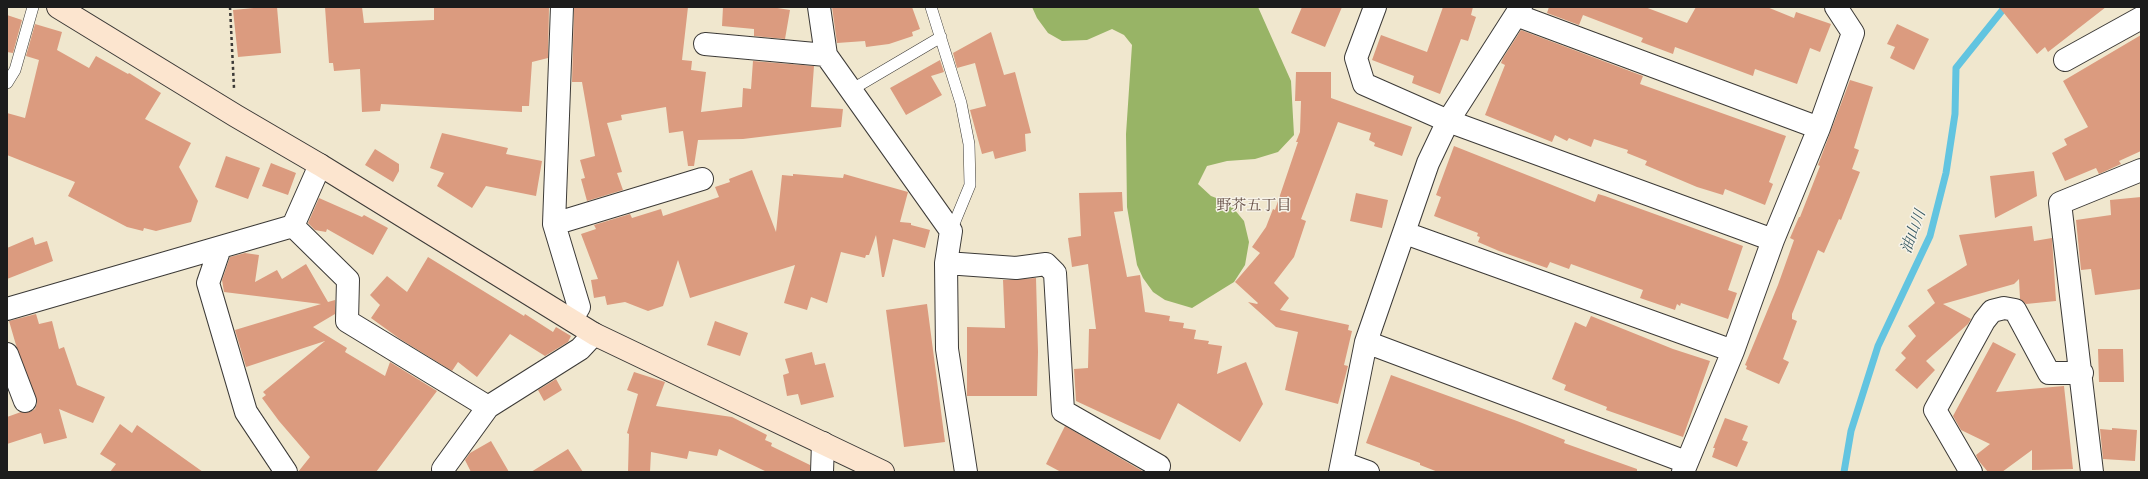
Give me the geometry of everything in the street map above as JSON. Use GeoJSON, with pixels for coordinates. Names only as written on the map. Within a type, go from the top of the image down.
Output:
{"type":"FeatureCollection","features":[{"type":"Feature","properties":{"kind":"street"},"geometry":{"type":"LineString","coordinates":[[58,7],[236,116],[320,164],[594,334],[883,472]]}},
{"type":"Feature","properties":{"kind":"street"},"geometry":{"type":"LineString","coordinates":[[562,7],[554,224],[579,307],[572,319]]}},
{"type":"Feature","properties":{"kind":"street"},"geometry":{"type":"LineString","coordinates":[[819,7],[826,55],[951,231],[946,263],[947,349],[966,472]]}},
{"type":"Feature","properties":{"kind":"street"},"geometry":{"type":"LineString","coordinates":[[1375,7],[1356,58],[1364,84],[1448,121],[1773,240]]}},
{"type":"Feature","properties":{"kind":"street"},"geometry":{"type":"LineString","coordinates":[[1366,342],[1685,467],[1733,350],[1773,240],[1819,128],[1853,34],[1836,7]]}},
{"type":"Feature","properties":{"kind":"street"},"geometry":{"type":"LineString","coordinates":[[1368,472],[1341,467],[1366,342],[1428,163],[1448,121],[1518,11],[1819,128]]}},
{"type":"Feature","properties":{"kind":"street"},"geometry":{"type":"LineString","coordinates":[[2065,60],[2141,18]]}},
{"type":"Feature","properties":{"kind":"street"},"geometry":{"type":"LineString","coordinates":[[705,44],[826,55]]}},
{"type":"Feature","properties":{"kind":"street"},"geometry":{"type":"LineString","coordinates":[[7,308],[293,226],[320,164]]}},
{"type":"Feature","properties":{"kind":"street"},"geometry":{"type":"LineString","coordinates":[[2092,472],[2082,373],[2060,202],[2141,170]]}},
{"type":"Feature","properties":{"kind":"street"},"geometry":{"type":"LineString","coordinates":[[554,224],[702,179]]}},
{"type":"Feature","properties":{"kind":"street"},"geometry":{"type":"LineString","coordinates":[[293,226],[348,280],[347,321],[488,407]]}},
{"type":"Feature","properties":{"kind":"street"},"geometry":{"type":"LineString","coordinates":[[1405,233],[1733,350]]}},
{"type":"Feature","properties":{"kind":"street"},"geometry":{"type":"LineString","coordinates":[[220,248],[208,283],[246,412],[286,472]]}},
{"type":"Feature","properties":{"kind":"street"},"geometry":{"type":"LineString","coordinates":[[946,263],[1016,268],[1046,264],[1055,273],[1063,410],[1158,466],[1156,472]]}},
{"type":"Feature","properties":{"kind":"street"},"geometry":{"type":"LineString","coordinates":[[1971,472],[1935,410],[1984,321],[1992,311],[2004,308],[2015,310],[2049,373],[2082,373]]}},
{"type":"Feature","properties":{"kind":"street"},"geometry":{"type":"LineString","coordinates":[[443,469],[488,407],[580,349],[594,334]]}},
{"type":"Feature","properties":{"kind":"street"},"geometry":{"type":"LineString","coordinates":[[7,354],[25,401]]}},
{"type":"Feature","properties":{"kind":"street"},"geometry":{"type":"LineString","coordinates":[[822,472],[823,443]]}},
{"type":"Feature","properties":{"kind":"lane"},"geometry":{"type":"LineString","coordinates":[[7,83],[15,70],[33,7]]}},
{"type":"Feature","properties":{"kind":"lane"},"geometry":{"type":"LineString","coordinates":[[931,7],[961,102],[969,144],[970,185],[951,231]]}},
{"type":"Feature","properties":{"kind":"lane"},"geometry":{"type":"LineString","coordinates":[[851,90],[940,37]]}},
{"type":"Feature","properties":{"kind":"path"},"geometry":{"type":"LineString","coordinates":[[230,7],[236,116]]}},
{"type":"Feature","properties":{"kind":"green space"},"geometry":{"type":"Polygon","coordinates":[[[1032,7],[1258,7],[1291,81],[1294,135],[1278,152],[1255,159],[1227,161],[1207,166],[1198,184],[1211,196],[1229,203],[1244,221],[1249,242],[1245,265],[1234,282],[1192,308],[1165,300],[1153,292],[1143,278],[1137,265],[1127,207],[1126,134],[1132,45],[1124,35],[1112,29],[1087,40],[1062,41],[1048,33],[1037,18],[1032,7]]]}},
{"type":"Feature","properties":{"kind":"building"},"geometry":{"type":"Polygon","coordinates":[[[277,7],[281,53],[238,57],[233,10],[277,7]]]}},
{"type":"Feature","properties":{"kind":"building"},"geometry":{"type":"Polygon","coordinates":[[[325,7],[362,7],[364,23],[434,20],[434,7],[549,7],[548,58],[532,62],[529,106],[522,106],[522,112],[381,104],[380,111],[362,112],[360,69],[334,71],[333,63],[329,63],[325,7]]]}},
{"type":"Feature","properties":{"kind":"building"},"geometry":{"type":"Polygon","coordinates":[[[574,7],[688,7],[682,60],[692,61],[691,70],[706,72],[701,112],[742,107],[743,88],[751,89],[753,61],[814,66],[811,107],[843,109],[841,127],[743,139],[698,140],[694,166],[688,166],[683,131],[669,133],[666,107],[621,115],[622,120],[607,123],[622,172],[617,173],[623,190],[587,201],[581,179],[585,178],[580,160],[595,156],[582,82],[572,82],[574,7]]]}},
{"type":"Feature","properties":{"kind":"building"},"geometry":{"type":"Polygon","coordinates":[[[723,7],[771,7],[790,10],[785,39],[754,36],[754,29],[722,26],[723,7]]]}},
{"type":"Feature","properties":{"kind":"building"},"geometry":{"type":"Polygon","coordinates":[[[832,7],[912,7],[920,29],[912,32],[913,36],[889,44],[866,47],[865,41],[837,43],[832,7]]]}},
{"type":"Feature","properties":{"kind":"building"},"geometry":{"type":"Polygon","coordinates":[[[1302,7],[1342,7],[1325,47],[1291,33],[1302,7]]]}},
{"type":"Feature","properties":{"kind":"building"},"geometry":{"type":"Polygon","coordinates":[[[1443,7],[1473,7],[1471,15],[1476,17],[1468,41],[1461,39],[1440,94],[1412,83],[1414,76],[1372,60],[1381,35],[1427,52],[1443,7]]]}},
{"type":"Feature","properties":{"kind":"building"},"geometry":{"type":"Polygon","coordinates":[[[1549,7],[1645,7],[1687,23],[1696,7],[1767,7],[1794,18],[1796,12],[1831,24],[1820,52],[1810,48],[1797,84],[1755,69],[1753,76],[1675,47],[1673,54],[1641,42],[1643,38],[1583,15],[1579,25],[1547,13],[1549,7]]]}},
{"type":"Feature","properties":{"kind":"building"},"geometry":{"type":"Polygon","coordinates":[[[1999,7],[2106,7],[2048,52],[2045,47],[2037,54],[1999,7]]]}},
{"type":"Feature","properties":{"kind":"building"},"geometry":{"type":"Polygon","coordinates":[[[7,15],[22,20],[13,53],[7,52],[7,15]]]}},
{"type":"Feature","properties":{"kind":"building"},"geometry":{"type":"Polygon","coordinates":[[[35,24],[62,32],[57,50],[89,68],[96,56],[128,74],[129,73],[161,93],[145,119],[191,143],[179,167],[198,201],[191,222],[156,231],[144,228],[143,231],[127,227],[68,196],[75,182],[7,155],[7,113],[25,118],[39,60],[26,56],[35,24]]]}},
{"type":"Feature","properties":{"kind":"building"},"geometry":{"type":"Polygon","coordinates":[[[1897,24],[1929,39],[1914,70],[1890,58],[1895,47],[1887,44],[1897,24]]]}},
{"type":"Feature","properties":{"kind":"building"},"geometry":{"type":"Polygon","coordinates":[[[1521,30],[1643,76],[1640,84],[1786,136],[1769,182],[1773,184],[1765,205],[1725,189],[1723,195],[1697,187],[1645,165],[1647,161],[1627,153],[1628,150],[1594,139],[1591,147],[1569,138],[1567,141],[1555,135],[1552,142],[1485,115],[1505,65],[1501,63],[1503,58],[1521,30]]]}},
{"type":"Feature","properties":{"kind":"building"},"geometry":{"type":"Polygon","coordinates":[[[991,32],[1004,75],[1015,72],[1031,133],[1025,134],[1026,151],[995,159],[993,151],[982,154],[970,110],[986,106],[975,63],[957,68],[953,53],[991,32]]]}},
{"type":"Feature","properties":{"kind":"building"},"geometry":{"type":"Polygon","coordinates":[[[2141,35],[2141,151],[2119,161],[2121,164],[2099,174],[2096,168],[2065,181],[2052,153],[2067,145],[2064,139],[2088,127],[2063,81],[2141,35]]]}},
{"type":"Feature","properties":{"kind":"building"},"geometry":{"type":"Polygon","coordinates":[[[940,60],[944,72],[931,76],[942,95],[906,115],[890,88],[940,60]]]}},
{"type":"Feature","properties":{"kind":"building"},"geometry":{"type":"Polygon","coordinates":[[[1296,72],[1331,72],[1331,98],[1412,127],[1402,156],[1374,146],[1375,143],[1369,140],[1371,133],[1338,122],[1301,219],[1306,221],[1294,257],[1274,283],[1289,298],[1280,310],[1349,325],[1348,330],[1352,331],[1344,365],[1348,366],[1338,404],[1285,390],[1298,332],[1276,327],[1248,302],[1258,303],[1235,282],[1260,253],[1252,247],[1266,227],[1273,209],[1275,210],[1298,142],[1296,142],[1300,132],[1301,101],[1295,101],[1296,72]]]}},
{"type":"Feature","properties":{"kind":"building"},"geometry":{"type":"Polygon","coordinates":[[[1850,80],[1873,87],[1854,148],[1859,150],[1852,169],[1860,172],[1841,220],[1839,219],[1824,253],[1818,250],[1792,314],[1792,319],[1797,321],[1783,359],[1789,362],[1779,384],[1746,369],[1747,366],[1745,365],[1778,285],[1794,240],[1790,238],[1820,166],[1818,165],[1850,80]]]}},
{"type":"Feature","properties":{"kind":"building"},"geometry":{"type":"Polygon","coordinates":[[[442,133],[508,148],[506,154],[542,161],[536,196],[486,186],[472,208],[437,186],[444,173],[430,168],[442,133]]]}},
{"type":"Feature","properties":{"kind":"building"},"geometry":{"type":"Polygon","coordinates":[[[1454,146],[1595,202],[1598,194],[1605,196],[1743,246],[1728,290],[1737,293],[1728,319],[1681,303],[1680,306],[1677,304],[1675,310],[1640,298],[1643,290],[1571,264],[1569,269],[1550,262],[1547,268],[1478,242],[1480,237],[1477,236],[1478,233],[1434,216],[1441,197],[1436,195],[1454,146]]]}},
{"type":"Feature","properties":{"kind":"building"},"geometry":{"type":"Polygon","coordinates":[[[375,149],[399,164],[399,171],[393,182],[365,165],[375,149]]]}},
{"type":"Feature","properties":{"kind":"building"},"geometry":{"type":"Polygon","coordinates":[[[226,156],[260,168],[248,199],[215,187],[226,156]]]}},
{"type":"Feature","properties":{"kind":"building"},"geometry":{"type":"Polygon","coordinates":[[[271,163],[296,173],[288,195],[262,186],[271,163]]]}},
{"type":"Feature","properties":{"kind":"building"},"geometry":{"type":"Polygon","coordinates":[[[752,170],[776,232],[782,175],[793,176],[793,174],[843,178],[844,174],[908,192],[900,222],[911,223],[911,225],[930,230],[925,248],[893,239],[884,277],[882,277],[876,235],[869,255],[866,255],[865,258],[841,252],[827,303],[811,297],[807,310],[784,303],[795,265],[690,298],[678,260],[663,306],[648,311],[625,302],[607,305],[605,296],[594,298],[591,280],[598,279],[581,234],[596,229],[594,225],[630,214],[632,218],[661,209],[663,216],[719,197],[715,187],[730,182],[729,179],[752,170]]]}},
{"type":"Feature","properties":{"kind":"building"},"geometry":{"type":"Polygon","coordinates":[[[2034,171],[2037,196],[1995,218],[1990,176],[2034,171]]]}},
{"type":"Feature","properties":{"kind":"building"},"geometry":{"type":"Polygon","coordinates":[[[1122,192],[1123,211],[1114,212],[1127,277],[1140,275],[1145,312],[1170,316],[1169,321],[1184,323],[1183,328],[1196,330],[1194,339],[1209,341],[1208,344],[1222,346],[1217,374],[1246,362],[1263,404],[1240,442],[1178,403],[1160,440],[1076,401],[1074,369],[1088,368],[1089,329],[1096,329],[1088,264],[1072,267],[1068,238],[1081,236],[1079,193],[1122,192]]]}},
{"type":"Feature","properties":{"kind":"building"},"geometry":{"type":"Polygon","coordinates":[[[1356,193],[1388,200],[1382,228],[1350,221],[1356,193]]]}},
{"type":"Feature","properties":{"kind":"building"},"geometry":{"type":"Polygon","coordinates":[[[2141,197],[2141,289],[2095,295],[2091,269],[2081,270],[2076,220],[2111,215],[2110,200],[2141,197]]]}},
{"type":"Feature","properties":{"kind":"building"},"geometry":{"type":"Polygon","coordinates":[[[319,198],[362,217],[364,215],[388,228],[373,255],[327,229],[326,232],[315,230],[308,223],[319,198]]]}},
{"type":"Feature","properties":{"kind":"building"},"geometry":{"type":"Polygon","coordinates":[[[2032,226],[2034,241],[2052,238],[2056,301],[2026,304],[2020,299],[2019,279],[2014,284],[1943,304],[1971,319],[1968,324],[1926,361],[1935,370],[1917,389],[1895,370],[1906,358],[1901,353],[1916,336],[1908,326],[1935,303],[1927,290],[1967,265],[1959,235],[2032,226]]]}},
{"type":"Feature","properties":{"kind":"building"},"geometry":{"type":"Polygon","coordinates":[[[33,237],[35,245],[47,241],[53,261],[7,279],[7,248],[33,237]]]}},
{"type":"Feature","properties":{"kind":"building"},"geometry":{"type":"Polygon","coordinates":[[[245,253],[259,255],[255,282],[277,270],[282,279],[306,264],[328,302],[335,300],[335,314],[313,327],[347,348],[345,352],[385,376],[390,362],[437,391],[376,472],[298,472],[310,457],[279,421],[262,398],[266,395],[263,392],[325,341],[246,367],[235,330],[321,304],[224,292],[222,280],[230,257],[245,253]]]}},
{"type":"Feature","properties":{"kind":"building"},"geometry":{"type":"Polygon","coordinates":[[[428,257],[524,316],[525,314],[553,332],[556,327],[571,336],[568,342],[545,356],[510,334],[477,377],[458,362],[452,371],[400,339],[371,318],[380,305],[370,295],[387,276],[407,292],[428,257]]]}},
{"type":"Feature","properties":{"kind":"building"},"geometry":{"type":"Polygon","coordinates":[[[1036,278],[1038,352],[1037,396],[967,396],[967,327],[1005,328],[1003,280],[1036,278]]]}},
{"type":"Feature","properties":{"kind":"building"},"geometry":{"type":"Polygon","coordinates":[[[927,304],[945,442],[904,447],[886,310],[927,304]]]}},
{"type":"Feature","properties":{"kind":"building"},"geometry":{"type":"Polygon","coordinates":[[[36,314],[39,324],[52,321],[59,349],[64,347],[77,385],[105,397],[93,423],[59,409],[67,438],[44,444],[41,433],[7,444],[7,417],[21,412],[30,412],[35,409],[37,403],[9,321],[36,314]]]}},
{"type":"Feature","properties":{"kind":"building"},"geometry":{"type":"Polygon","coordinates":[[[1591,316],[1673,349],[1710,361],[1683,437],[1606,410],[1607,407],[1564,390],[1566,385],[1552,379],[1575,322],[1586,327],[1591,316]]]}},
{"type":"Feature","properties":{"kind":"building"},"geometry":{"type":"Polygon","coordinates":[[[715,321],[748,333],[740,356],[707,345],[715,321]]]}},
{"type":"Feature","properties":{"kind":"building"},"geometry":{"type":"Polygon","coordinates":[[[1993,342],[2016,354],[1996,392],[2064,386],[2073,469],[2032,470],[2032,450],[2002,472],[1988,472],[1978,460],[1976,455],[1990,444],[1961,430],[1953,416],[1993,342]]]}},
{"type":"Feature","properties":{"kind":"building"},"geometry":{"type":"Polygon","coordinates":[[[2098,349],[2123,349],[2124,382],[2099,382],[2098,349]]]}},
{"type":"Feature","properties":{"kind":"building"},"geometry":{"type":"Polygon","coordinates":[[[812,352],[815,365],[825,363],[834,397],[801,405],[798,394],[787,396],[783,375],[789,373],[785,359],[812,352]]]}},
{"type":"Feature","properties":{"kind":"building"},"geometry":{"type":"Polygon","coordinates":[[[634,372],[665,382],[656,406],[732,417],[767,435],[765,440],[772,443],[771,446],[810,465],[810,472],[767,472],[719,449],[717,456],[689,451],[687,459],[651,452],[650,472],[628,472],[629,434],[627,433],[638,394],[627,390],[634,372]]]}},
{"type":"Feature","properties":{"kind":"building"},"geometry":{"type":"Polygon","coordinates":[[[1391,375],[1517,421],[1565,440],[1564,443],[1637,469],[1637,472],[1438,472],[1420,465],[1420,463],[1366,443],[1391,375]]]}},
{"type":"Feature","properties":{"kind":"building"},"geometry":{"type":"Polygon","coordinates":[[[556,379],[562,390],[544,401],[538,390],[556,379]]]}},
{"type":"Feature","properties":{"kind":"building"},"geometry":{"type":"Polygon","coordinates":[[[1725,418],[1748,426],[1742,440],[1748,442],[1737,467],[1712,457],[1715,448],[1713,448],[1725,418]]]}},
{"type":"Feature","properties":{"kind":"building"},"geometry":{"type":"Polygon","coordinates":[[[120,424],[132,433],[137,425],[203,472],[110,472],[116,464],[100,454],[120,424]]]}},
{"type":"Feature","properties":{"kind":"building"},"geometry":{"type":"Polygon","coordinates":[[[1065,426],[1144,472],[1061,472],[1046,464],[1065,426]]]}},
{"type":"Feature","properties":{"kind":"building"},"geometry":{"type":"Polygon","coordinates":[[[2112,428],[2137,430],[2135,461],[2103,459],[2100,429],[2112,430],[2112,428]]]}},
{"type":"Feature","properties":{"kind":"building"},"geometry":{"type":"Polygon","coordinates":[[[491,441],[509,472],[471,472],[465,460],[470,453],[491,441]]]}},
{"type":"Feature","properties":{"kind":"building"},"geometry":{"type":"Polygon","coordinates":[[[568,449],[583,472],[531,472],[568,449]]]}},
{"type":"Feature","properties":{"kind":"waterway","name":"油山川"},"geometry":{"type":"LineString","coordinates":[[1844,472],[1851,431],[1878,346],[1930,236],[1946,173],[1955,114],[1956,68],[2005,7]]}},
{"type":"Feature","properties":{"kind":"district","name":"野芥五丁目"},"geometry":{"type":"Point","coordinates":[1254,206]}}]}
